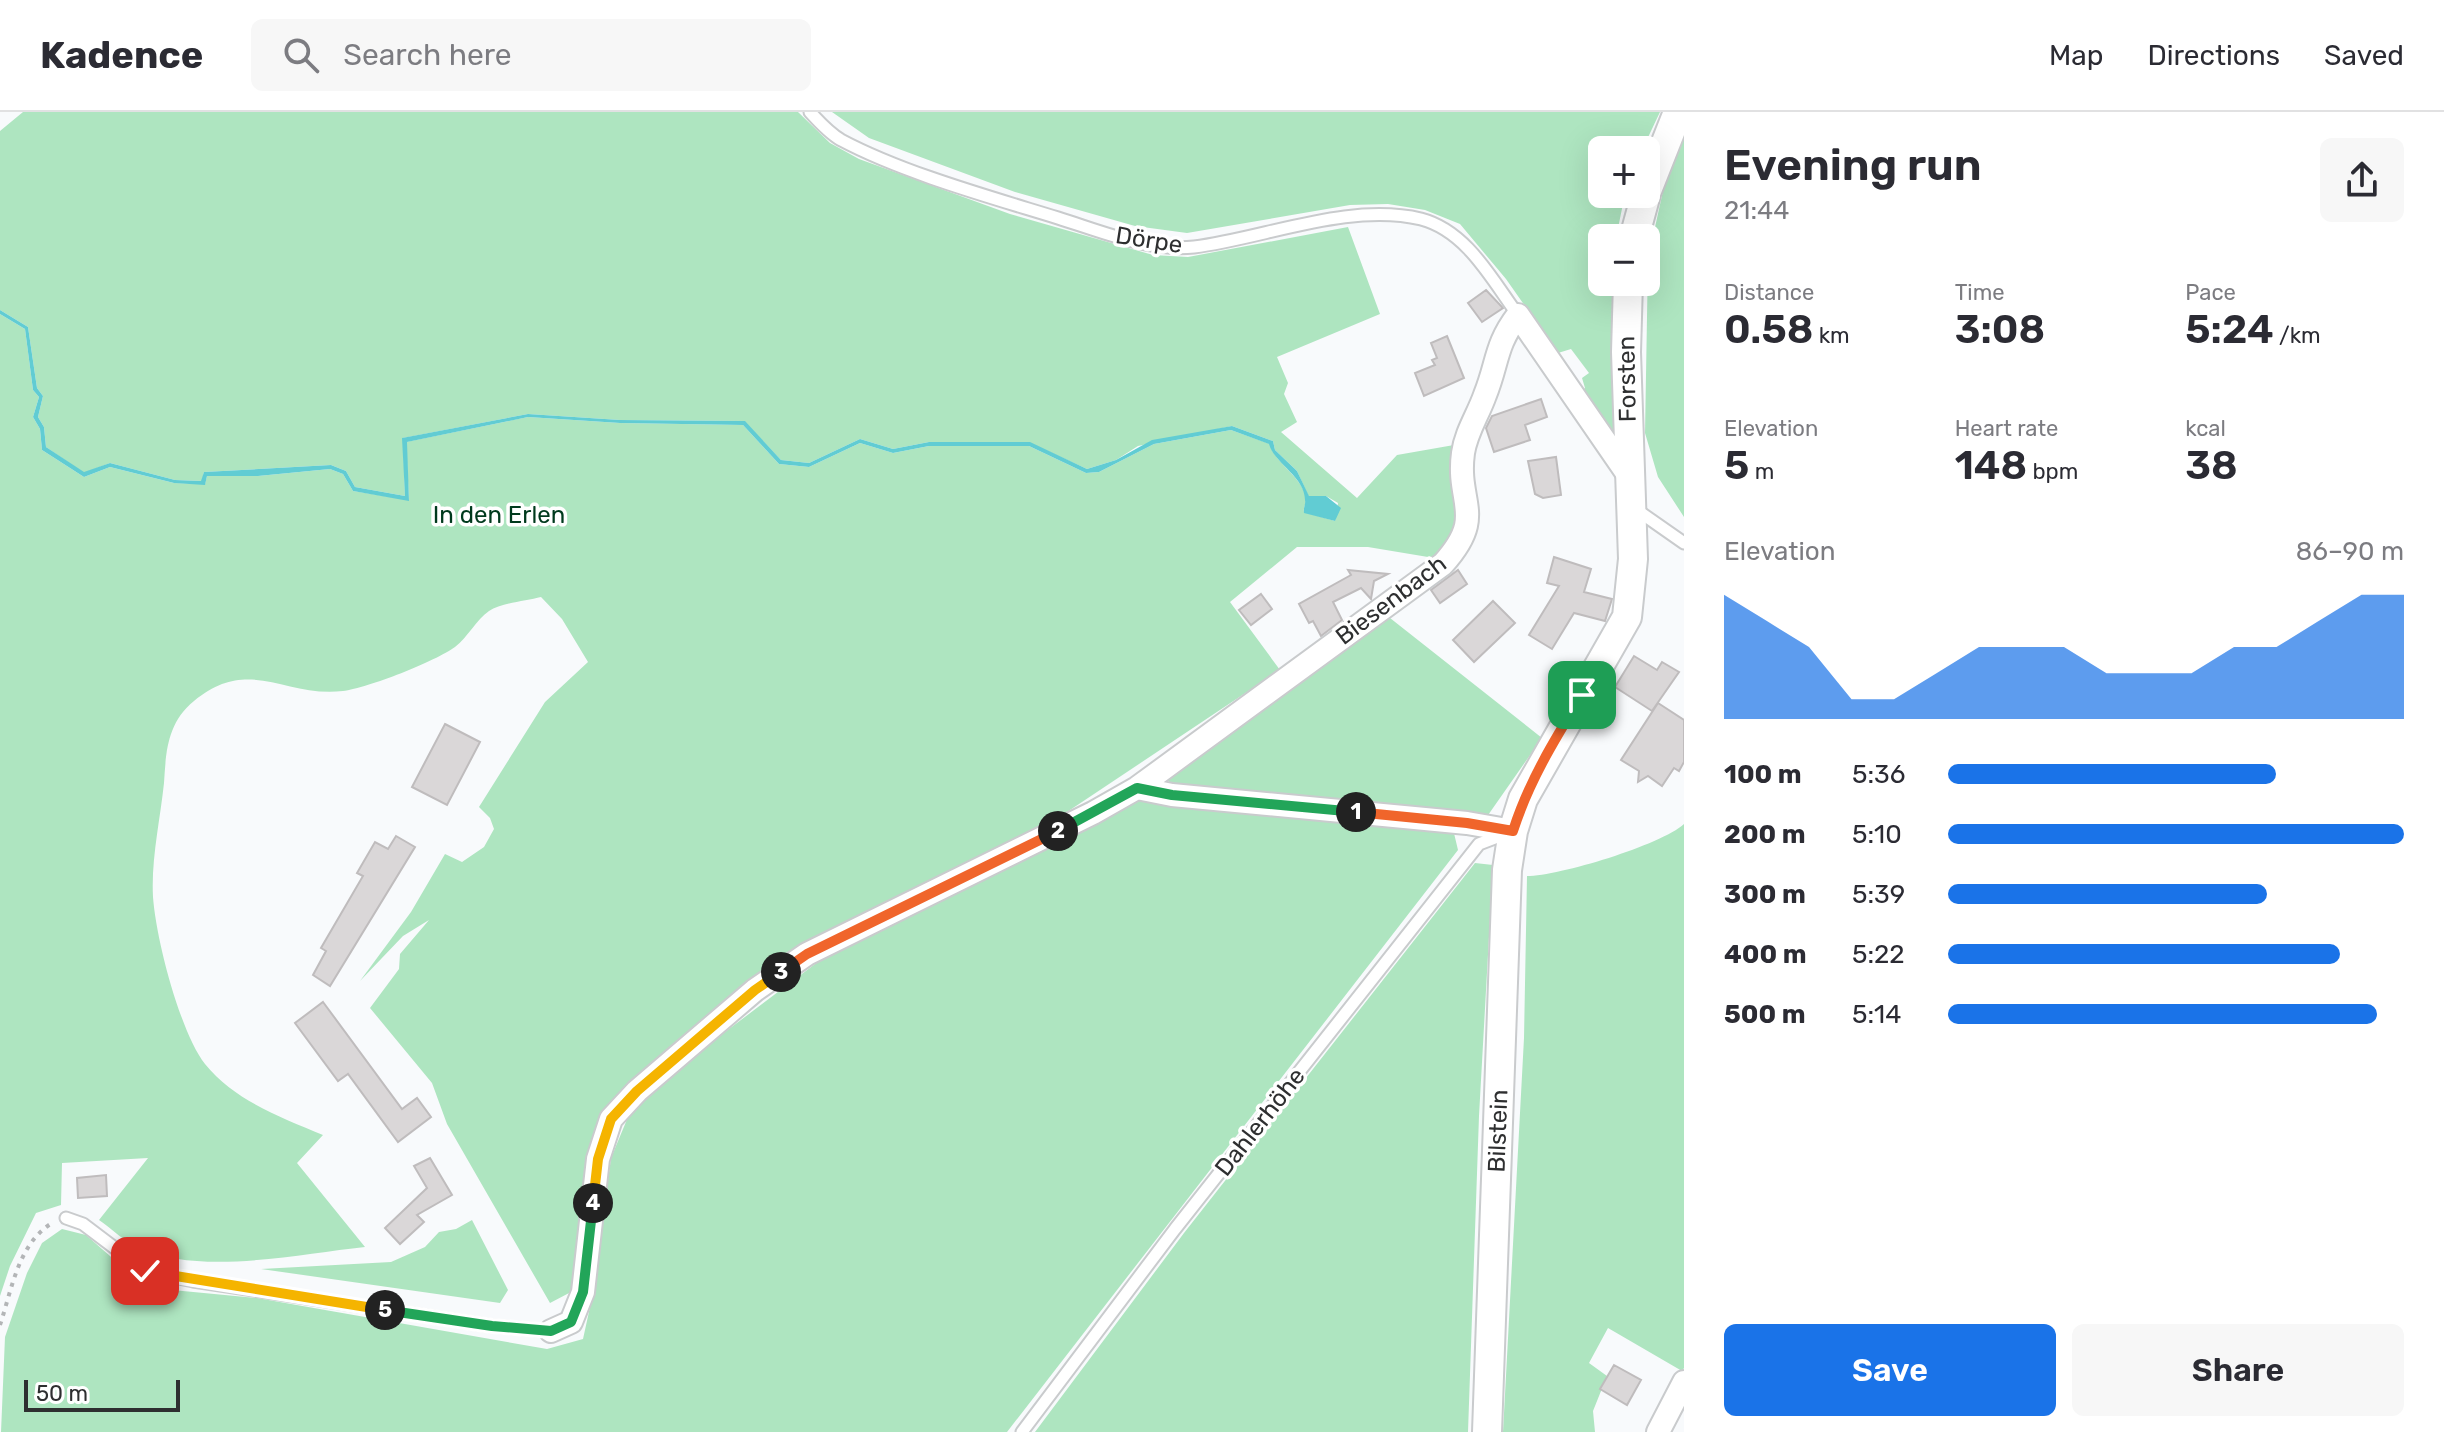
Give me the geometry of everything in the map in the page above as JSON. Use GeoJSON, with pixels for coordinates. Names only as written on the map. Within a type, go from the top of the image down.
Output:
{"type":"FeatureCollection","features":[{"type":"Feature","properties":{"kind":"street"},"geometry":{"type":"LineString","coordinates":[[1660,158],[1678,112]]}},
{"type":"Feature","properties":{"kind":"street","name":"Forsten"},"geometry":{"type":"LineString","coordinates":[[1628,296],[1629,476]]}},
{"type":"Feature","properties":{"kind":"street"},"geometry":{"type":"LineString","coordinates":[[1137,788],[1172,795],[1467,823],[1513,831],[1523,799],[1544,758],[1620,633],[1627,617],[1633,559],[1629,476],[1518,315]]}},
{"type":"Feature","properties":{"kind":"street","name":"Biesenbach"},"geometry":{"type":"LineString","coordinates":[[551,1331],[571,1322],[583,1292],[598,1159],[611,1119],[637,1091],[755,990],[807,954],[1093,813],[1137,788],[1443,564],[1466,532],[1469,514],[1462,458],[1465,441],[1486,393],[1503,335],[1518,315]]}},
{"type":"Feature","properties":{"kind":"street","name":"Bilstein"},"geometry":{"type":"LineString","coordinates":[[1487,1432],[1507,870],[1513,831]]}},
{"type":"Feature","properties":{"kind":"street"},"geometry":{"type":"LineString","coordinates":[[1658,1432],[1684,1382]]}},
{"type":"Feature","properties":{"kind":"lane","name":"Dörpe"},"geometry":{"type":"LineString","coordinates":[[810,112],[837,138],[862,150],[989,197],[1132,241],[1191,247],[1308,224],[1379,214],[1421,219],[1443,228],[1461,241],[1518,315]]}},
{"type":"Feature","properties":{"kind":"lane"},"geometry":{"type":"LineString","coordinates":[[1630,505],[1684,543]]}},
{"type":"Feature","properties":{"kind":"lane","name":"Dahlerhöhe"},"geometry":{"type":"LineString","coordinates":[[1022,1432],[1175,1229],[1479,844],[1513,831]]}},
{"type":"Feature","properties":{"kind":"lane"},"geometry":{"type":"LineString","coordinates":[[66,1218],[83,1224],[145,1271],[492,1326],[551,1331]]}},
{"type":"Feature","properties":{"kind":"path"},"geometry":{"type":"LineString","coordinates":[[0,1325],[22,1256],[35,1236],[50,1224],[66,1218]]}},
{"type":"Feature","properties":{"kind":"green space","name":"In den Erlen"},"geometry":{"type":"Polygon","coordinates":[[[23,112],[798,112],[830,143],[859,159],[1010,214],[1153,255],[1188,257],[1348,227],[1380,314],[1277,357],[1288,383],[1284,394],[1297,422],[1281,432],[1357,498],[1397,455],[1454,445],[1460,495],[1455,534],[1434,558],[1368,547],[1297,547],[1230,602],[1280,670],[1052,822],[805,945],[658,1063],[600,1116],[589,1150],[571,1292],[550,1303],[447,1124],[432,1083],[370,1008],[399,969],[400,954],[429,920],[403,936],[360,981],[411,912],[445,854],[462,862],[484,847],[494,829],[490,818],[479,807],[545,702],[588,662],[562,619],[541,597],[494,608],[446,653],[354,689],[322,692],[250,679],[232,681],[214,688],[194,701],[178,719],[167,749],[153,883],[155,915],[164,960],[178,1008],[205,1064],[244,1098],[323,1135],[297,1163],[365,1247],[250,1261],[191,1261],[164,1256],[139,1248],[99,1220],[148,1158],[62,1163],[61,1205],[36,1213],[10,1266],[0,1296],[0,314],[25,329],[33,390],[39,397],[33,417],[40,429],[42,450],[84,477],[110,467],[174,483],[205,484],[207,476],[258,476],[330,469],[343,474],[353,491],[409,500],[406,442],[528,417],[620,423],[743,425],[779,464],[809,467],[860,443],[893,453],[929,446],[1029,446],[1086,473],[1099,472],[1154,444],[1231,430],[1270,444],[1272,451],[1304,492],[1304,512],[1335,521],[1338,503],[1326,496],[1309,497],[1297,471],[1275,450],[1273,441],[1232,426],[1138,446],[1116,460],[1087,469],[1030,443],[929,442],[893,449],[860,439],[809,463],[781,460],[744,421],[620,420],[528,414],[403,438],[405,496],[355,487],[346,471],[331,465],[204,472],[202,481],[175,480],[110,463],[84,473],[46,447],[44,427],[38,417],[43,396],[37,388],[28,327],[0,310],[0,131],[23,112]]]}},
{"type":"Feature","properties":{"kind":"green space"},"geometry":{"type":"Polygon","coordinates":[[[832,112],[1660,112],[1649,136],[1588,136],[1588,208],[1622,208],[1619,224],[1588,224],[1588,296],[1612,296],[1615,439],[1580,392],[1585,388],[1582,378],[1589,373],[1571,349],[1558,353],[1506,279],[1460,224],[1425,210],[1388,204],[1350,205],[1187,233],[1135,226],[1015,192],[869,138],[832,112]]]}},
{"type":"Feature","properties":{"kind":"green space"},"geometry":{"type":"Polygon","coordinates":[[[1684,139],[1684,517],[1658,477],[1645,433],[1647,296],[1660,296],[1660,224],[1656,224],[1663,191],[1684,139]]]}},
{"type":"Feature","properties":{"kind":"green space"},"geometry":{"type":"Polygon","coordinates":[[[1390,618],[1542,738],[1486,818],[1172,784],[1163,777],[1390,618]]]}},
{"type":"Feature","properties":{"kind":"green space"},"geometry":{"type":"Polygon","coordinates":[[[1143,800],[1453,829],[1458,850],[1007,1432],[1,1432],[5,1337],[27,1273],[42,1243],[62,1229],[86,1235],[126,1270],[162,1289],[257,1298],[547,1349],[583,1339],[592,1298],[611,1158],[628,1117],[668,1075],[835,949],[1113,808],[1143,800]]]}},
{"type":"Feature","properties":{"kind":"green space"},"geometry":{"type":"Polygon","coordinates":[[[1684,824],[1684,1368],[1682,1371],[1608,1328],[1589,1363],[1607,1376],[1593,1411],[1595,1432],[1503,1432],[1524,1038],[1527,876],[1562,871],[1609,858],[1654,841],[1684,824]]]}},
{"type":"Feature","properties":{"kind":"green space"},"geometry":{"type":"Polygon","coordinates":[[[1475,863],[1493,865],[1479,1116],[1468,1432],[1035,1432],[1184,1233],[1475,863]]]}},
{"type":"Feature","properties":{"kind":"green space"},"geometry":{"type":"Polygon","coordinates":[[[472,1220],[508,1290],[500,1303],[261,1269],[391,1262],[425,1247],[439,1232],[456,1229],[472,1220]]]}},
{"type":"Feature","properties":{"kind":"water"},"geometry":{"type":"Polygon","coordinates":[[[0,310],[28,327],[37,388],[43,396],[38,417],[44,427],[46,447],[84,472],[110,463],[175,480],[201,481],[204,472],[331,465],[346,471],[355,487],[405,496],[402,438],[528,414],[620,420],[745,421],[781,460],[809,463],[860,439],[893,449],[929,442],[1030,442],[1087,469],[1116,460],[1152,440],[1232,426],[1273,441],[1275,450],[1297,471],[1309,496],[1326,496],[1341,508],[1335,521],[1304,513],[1304,492],[1300,484],[1269,444],[1231,430],[1154,444],[1099,472],[1086,473],[1029,446],[929,446],[893,453],[860,443],[809,467],[779,464],[743,425],[620,423],[528,417],[407,442],[409,501],[353,491],[343,474],[330,469],[258,476],[207,476],[205,485],[174,483],[110,467],[84,477],[42,450],[40,429],[33,417],[39,397],[33,390],[25,329],[0,314],[0,310]]]}},
{"type":"Feature","properties":{"kind":"building"},"geometry":{"type":"Polygon","coordinates":[[[1486,290],[1503,308],[1482,322],[1468,303],[1486,290]]]}},
{"type":"Feature","properties":{"kind":"building"},"geometry":{"type":"Polygon","coordinates":[[[1447,336],[1464,378],[1424,396],[1415,373],[1435,365],[1432,360],[1437,358],[1431,343],[1447,336]]]}},
{"type":"Feature","properties":{"kind":"building"},"geometry":{"type":"Polygon","coordinates":[[[1541,399],[1547,417],[1525,425],[1530,440],[1494,452],[1486,428],[1492,416],[1541,399]]]}},
{"type":"Feature","properties":{"kind":"building"},"geometry":{"type":"Polygon","coordinates":[[[1556,457],[1561,495],[1543,498],[1535,494],[1528,461],[1556,457]]]}},
{"type":"Feature","properties":{"kind":"building"},"geometry":{"type":"Polygon","coordinates":[[[1554,557],[1591,569],[1584,592],[1612,599],[1605,621],[1574,613],[1552,649],[1529,635],[1559,586],[1547,583],[1554,557]]]}},
{"type":"Feature","properties":{"kind":"building"},"geometry":{"type":"Polygon","coordinates":[[[1348,570],[1388,574],[1374,581],[1371,599],[1361,588],[1333,602],[1342,620],[1321,636],[1313,621],[1309,623],[1299,604],[1351,575],[1348,570]]]}},
{"type":"Feature","properties":{"kind":"building"},"geometry":{"type":"Polygon","coordinates":[[[1458,570],[1467,584],[1440,603],[1431,590],[1458,570]]]}},
{"type":"Feature","properties":{"kind":"building"},"geometry":{"type":"Polygon","coordinates":[[[1261,594],[1272,609],[1251,625],[1239,610],[1261,594]]]}},
{"type":"Feature","properties":{"kind":"building"},"geometry":{"type":"Polygon","coordinates":[[[1493,601],[1515,623],[1474,662],[1453,640],[1493,601]]]}},
{"type":"Feature","properties":{"kind":"building"},"geometry":{"type":"Polygon","coordinates":[[[1634,656],[1657,670],[1662,662],[1679,672],[1652,711],[1615,687],[1634,656]]]}},
{"type":"Feature","properties":{"kind":"building"},"geometry":{"type":"Polygon","coordinates":[[[1658,703],[1684,720],[1684,762],[1679,771],[1674,768],[1662,786],[1648,776],[1638,782],[1639,771],[1621,760],[1658,703]]]}},
{"type":"Feature","properties":{"kind":"building"},"geometry":{"type":"Polygon","coordinates":[[[445,724],[480,742],[447,805],[412,787],[445,724]]]}},
{"type":"Feature","properties":{"kind":"building"},"geometry":{"type":"Polygon","coordinates":[[[396,836],[415,847],[330,986],[313,975],[326,951],[321,948],[363,876],[357,873],[375,842],[388,849],[396,836]]]}},
{"type":"Feature","properties":{"kind":"building"},"geometry":{"type":"Polygon","coordinates":[[[323,1002],[402,1109],[417,1098],[431,1117],[398,1142],[348,1074],[338,1081],[295,1023],[323,1002]]]}},
{"type":"Feature","properties":{"kind":"building"},"geometry":{"type":"Polygon","coordinates":[[[430,1158],[452,1195],[417,1215],[424,1222],[400,1244],[385,1228],[427,1188],[414,1166],[430,1158]]]}},
{"type":"Feature","properties":{"kind":"building"},"geometry":{"type":"Polygon","coordinates":[[[106,1175],[107,1196],[78,1198],[77,1178],[106,1175]]]}},
{"type":"Feature","properties":{"kind":"building"},"geometry":{"type":"Polygon","coordinates":[[[1614,1365],[1641,1380],[1627,1405],[1600,1389],[1614,1365]]]}},
{"type":"Feature","properties":{"kind":"route"},"geometry":{"type":"LineString","coordinates":[[145,1271],[492,1326],[551,1331],[571,1322],[583,1292],[598,1159],[611,1119],[637,1091],[755,990],[807,954],[1093,813],[1137,788],[1172,795],[1467,823],[1513,831],[1523,799],[1582,695]]}}]}
